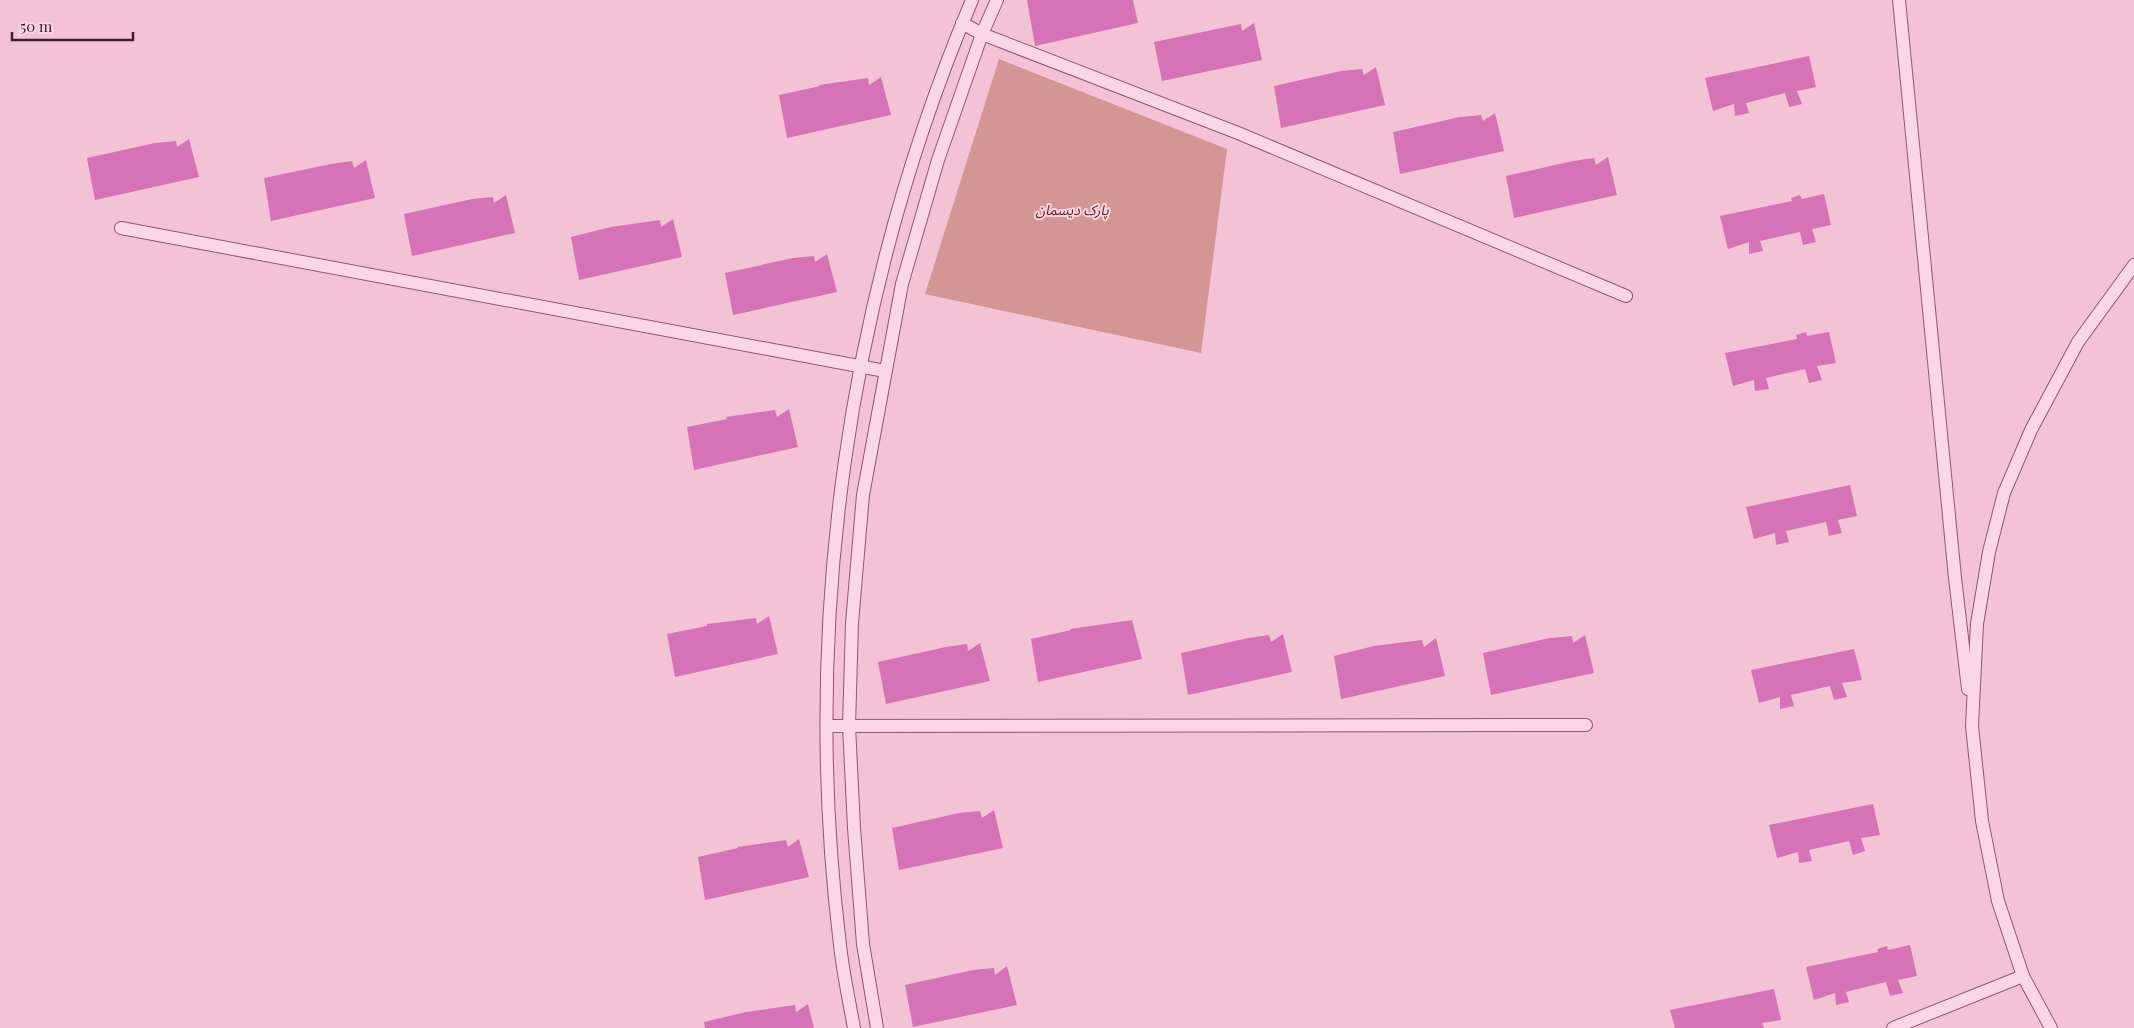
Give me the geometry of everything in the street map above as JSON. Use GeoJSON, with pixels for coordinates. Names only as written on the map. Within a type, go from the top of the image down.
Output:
{"type":"FeatureCollection","features":[{"type":"Feature","properties":{"kind":"street"},"geometry":{"type":"LineString","coordinates":[[854,1028],[840,945],[830,830],[827,726],[828,621],[839,504],[860,368],[878,284],[915,151],[972,0]]}},
{"type":"Feature","properties":{"kind":"street"},"geometry":{"type":"LineString","coordinates":[[877,1028],[863,944],[854,828],[849,726],[852,624],[863,495],[902,284],[932,179],[982,34],[997,0]]}},
{"type":"Feature","properties":{"kind":"street"},"geometry":{"type":"LineString","coordinates":[[1899,0],[1955,578],[1982,820],[1998,901],[2023,976],[2051,1028]]}},
{"type":"Feature","properties":{"kind":"street"},"geometry":{"type":"LineString","coordinates":[[962,23],[982,34],[1238,134],[1626,296]]}},
{"type":"Feature","properties":{"kind":"street"},"geometry":{"type":"LineString","coordinates":[[121,228],[860,368],[885,371]]}},
{"type":"Feature","properties":{"kind":"street"},"geometry":{"type":"LineString","coordinates":[[1972,726],[1977,624],[1989,552],[2004,493],[2031,430],[2078,342],[2132,273]]}},
{"type":"Feature","properties":{"kind":"street"},"geometry":{"type":"LineString","coordinates":[[827,726],[1586,725]]}},
{"type":"Feature","properties":{"kind":"street"},"geometry":{"type":"LineString","coordinates":[[1893,1028],[2023,976]]}},
{"type":"Feature","properties":{"kind":"green space","name":"پارک دیسمان"},"geometry":{"type":"Polygon","coordinates":[[[999,59],[1227,149],[1201,353],[925,294],[999,59]]]}},
{"type":"Feature","properties":{"kind":"building"},"geometry":{"type":"Polygon","coordinates":[[[1027,0],[1133,0],[1138,23],[1035,46],[1027,0]]]}},
{"type":"Feature","properties":{"kind":"building"},"geometry":{"type":"Polygon","coordinates":[[[1254,23],[1262,60],[1162,81],[1154,42],[1241,24],[1242,31],[1254,23]]]}},
{"type":"Feature","properties":{"kind":"building"},"geometry":{"type":"Polygon","coordinates":[[[1809,56],[1816,87],[1797,91],[1802,104],[1789,107],[1785,93],[1746,103],[1749,113],[1735,116],[1734,104],[1713,111],[1705,78],[1809,56]]]}},
{"type":"Feature","properties":{"kind":"building"},"geometry":{"type":"Polygon","coordinates":[[[1376,67],[1385,105],[1281,128],[1274,86],[1341,71],[1362,69],[1364,75],[1376,67]]]}},
{"type":"Feature","properties":{"kind":"building"},"geometry":{"type":"Polygon","coordinates":[[[881,77],[891,115],[787,138],[779,95],[819,85],[868,78],[869,85],[881,77]]]}},
{"type":"Feature","properties":{"kind":"building"},"geometry":{"type":"Polygon","coordinates":[[[1495,113],[1504,151],[1400,174],[1393,132],[1460,117],[1481,115],[1483,121],[1495,113]]]}},
{"type":"Feature","properties":{"kind":"building"},"geometry":{"type":"Polygon","coordinates":[[[189,139],[199,177],[95,200],[87,158],[155,143],[176,141],[177,147],[189,139]]]}},
{"type":"Feature","properties":{"kind":"building"},"geometry":{"type":"Polygon","coordinates":[[[1608,157],[1617,195],[1514,218],[1506,176],[1594,158],[1596,165],[1608,157]]]}},
{"type":"Feature","properties":{"kind":"building"},"geometry":{"type":"Polygon","coordinates":[[[366,160],[375,198],[271,221],[264,178],[352,161],[354,168],[366,160]]]}},
{"type":"Feature","properties":{"kind":"building"},"geometry":{"type":"Polygon","coordinates":[[[1824,194],[1831,225],[1812,229],[1816,242],[1803,245],[1800,232],[1760,241],[1763,251],[1749,254],[1749,242],[1728,249],[1720,216],[1792,201],[1791,198],[1800,195],[1802,199],[1824,194]]]}},
{"type":"Feature","properties":{"kind":"building"},"geometry":{"type":"Polygon","coordinates":[[[506,195],[515,233],[412,256],[404,214],[472,199],[493,197],[494,203],[506,195]]]}},
{"type":"Feature","properties":{"kind":"building"},"geometry":{"type":"Polygon","coordinates":[[[673,219],[682,257],[579,280],[571,237],[611,227],[660,220],[661,227],[673,219]]]}},
{"type":"Feature","properties":{"kind":"building"},"geometry":{"type":"Polygon","coordinates":[[[827,254],[837,292],[733,315],[725,273],[793,258],[814,256],[815,262],[827,254]]]}},
{"type":"Feature","properties":{"kind":"building"},"geometry":{"type":"Polygon","coordinates":[[[1806,332],[1807,336],[1829,332],[1836,363],[1817,366],[1822,380],[1809,383],[1805,369],[1766,378],[1769,389],[1755,391],[1754,380],[1733,386],[1725,353],[1797,339],[1796,335],[1806,332]]]}},
{"type":"Feature","properties":{"kind":"building"},"geometry":{"type":"Polygon","coordinates":[[[789,409],[798,447],[694,470],[687,427],[727,419],[726,417],[775,410],[777,417],[789,409]]]}},
{"type":"Feature","properties":{"kind":"building"},"geometry":{"type":"Polygon","coordinates":[[[1850,485],[1857,516],[1838,520],[1842,533],[1829,536],[1826,522],[1786,531],[1789,542],[1776,545],[1775,533],[1754,539],[1746,507],[1850,485]]]}},
{"type":"Feature","properties":{"kind":"building"},"geometry":{"type":"Polygon","coordinates":[[[769,616],[778,654],[675,677],[667,634],[707,626],[707,624],[756,618],[757,624],[769,616]]]}},
{"type":"Feature","properties":{"kind":"building"},"geometry":{"type":"Polygon","coordinates":[[[1132,620],[1142,659],[1038,682],[1031,639],[1070,629],[1132,620]]]}},
{"type":"Feature","properties":{"kind":"building"},"geometry":{"type":"Polygon","coordinates":[[[1283,634],[1292,672],[1188,695],[1181,653],[1269,635],[1271,642],[1283,634]]]}},
{"type":"Feature","properties":{"kind":"building"},"geometry":{"type":"Polygon","coordinates":[[[1585,635],[1594,673],[1491,695],[1483,653],[1550,638],[1572,636],[1573,643],[1585,635]]]}},
{"type":"Feature","properties":{"kind":"building"},"geometry":{"type":"Polygon","coordinates":[[[1436,638],[1445,676],[1341,699],[1334,656],[1374,646],[1422,640],[1424,647],[1436,638]]]}},
{"type":"Feature","properties":{"kind":"building"},"geometry":{"type":"Polygon","coordinates":[[[980,643],[990,681],[886,704],[878,662],[967,644],[968,651],[980,643]]]}},
{"type":"Feature","properties":{"kind":"building"},"geometry":{"type":"Polygon","coordinates":[[[1854,649],[1862,680],[1842,683],[1847,697],[1834,700],[1830,686],[1791,695],[1794,706],[1780,709],[1780,697],[1759,703],[1751,670],[1854,649]]]}},
{"type":"Feature","properties":{"kind":"building"},"geometry":{"type":"Polygon","coordinates":[[[1873,804],[1880,835],[1861,838],[1865,851],[1853,855],[1849,841],[1809,850],[1812,861],[1799,863],[1798,852],[1777,858],[1769,825],[1873,804]]]}},
{"type":"Feature","properties":{"kind":"building"},"geometry":{"type":"Polygon","coordinates":[[[994,810],[1003,848],[899,870],[892,828],[959,813],[980,811],[982,818],[994,810]]]}},
{"type":"Feature","properties":{"kind":"building"},"geometry":{"type":"Polygon","coordinates":[[[799,839],[809,877],[705,900],[698,857],[737,847],[786,840],[788,847],[799,839]]]}},
{"type":"Feature","properties":{"kind":"building"},"geometry":{"type":"Polygon","coordinates":[[[1910,945],[1917,976],[1898,980],[1903,993],[1890,996],[1886,982],[1846,992],[1849,1002],[1836,1005],[1835,993],[1814,1000],[1806,967],[1878,952],[1877,949],[1887,946],[1888,950],[1910,945]]]}},
{"type":"Feature","properties":{"kind":"building"},"geometry":{"type":"Polygon","coordinates":[[[1007,966],[1017,1005],[913,1027],[905,985],[973,970],[994,968],[995,975],[1007,966]]]}},
{"type":"Feature","properties":{"kind":"building"},"geometry":{"type":"Polygon","coordinates":[[[1774,989],[1781,1020],[1762,1023],[1764,1028],[1675,1028],[1670,1010],[1774,989]]]}},
{"type":"Feature","properties":{"kind":"building"},"geometry":{"type":"Polygon","coordinates":[[[808,1004],[814,1028],[705,1028],[704,1022],[746,1012],[795,1005],[796,1012],[808,1004]]]}}]}
